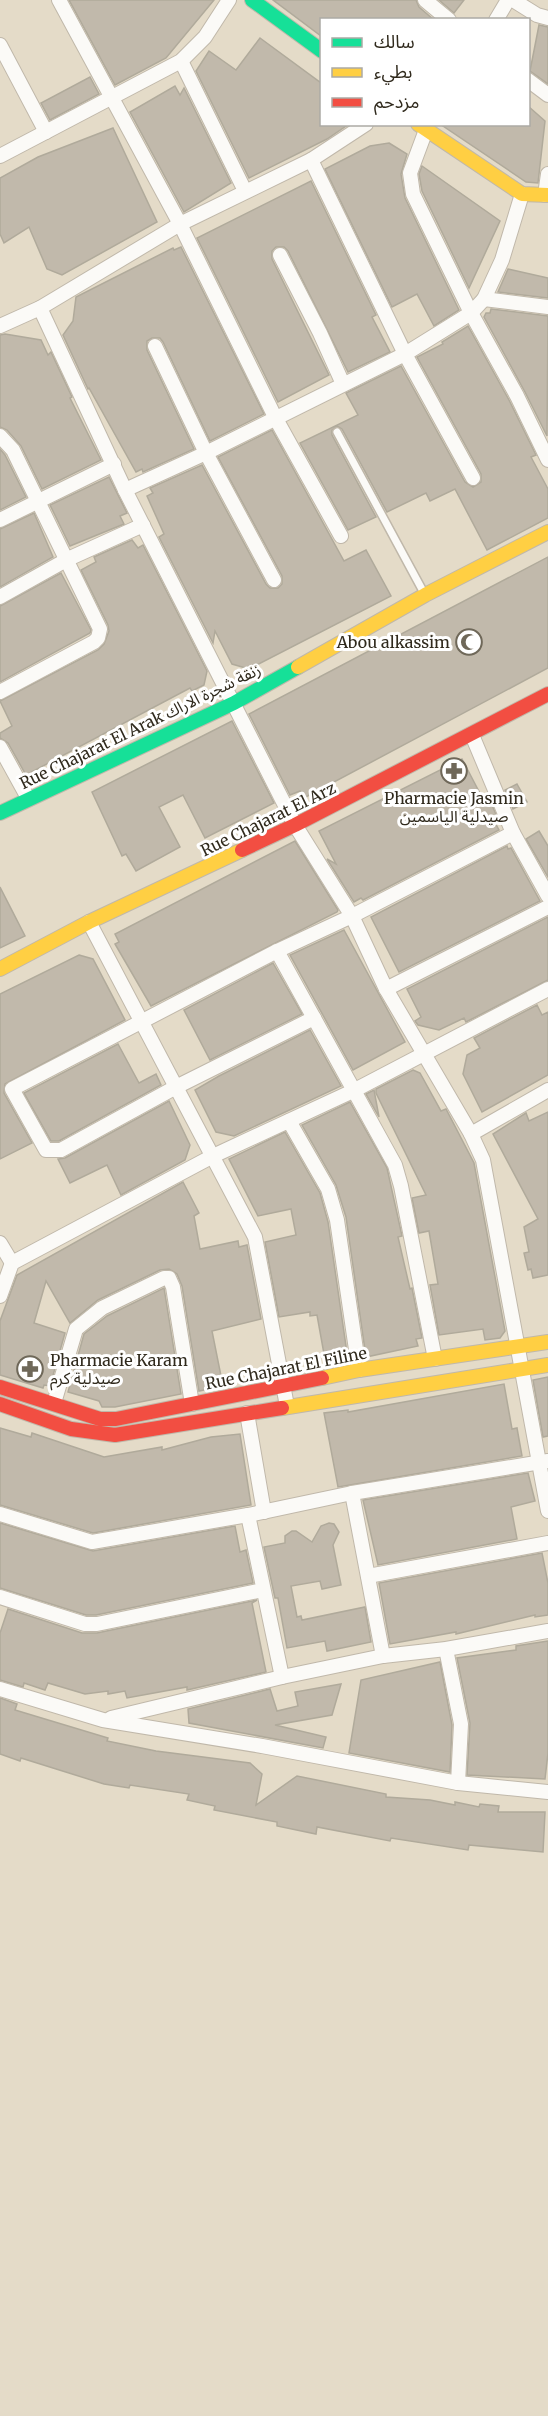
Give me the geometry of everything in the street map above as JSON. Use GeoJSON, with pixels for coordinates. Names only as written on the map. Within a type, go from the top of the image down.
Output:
{"type":"FeatureCollection","features":[{"type":"Feature","properties":{"kind":"street"},"geometry":{"type":"LineString","coordinates":[[59,0],[180,224],[276,418],[341,536]]}},
{"type":"Feature","properties":{"kind":"street"},"geometry":{"type":"LineString","coordinates":[[0,156],[181,61],[205,37],[229,0]]}},
{"type":"Feature","properties":{"kind":"street"},"geometry":{"type":"LineString","coordinates":[[252,0],[320,50]]}},
{"type":"Feature","properties":{"kind":"street"},"geometry":{"type":"LineString","coordinates":[[267,11],[276,0]]}},
{"type":"Feature","properties":{"kind":"street"},"geometry":{"type":"LineString","coordinates":[[425,0],[448,18]]}},
{"type":"Feature","properties":{"kind":"street"},"geometry":{"type":"LineString","coordinates":[[497,18],[508,0]]}},
{"type":"Feature","properties":{"kind":"street"},"geometry":{"type":"LineString","coordinates":[[513,0],[537,15],[548,18]]}},
{"type":"Feature","properties":{"kind":"street"},"geometry":{"type":"LineString","coordinates":[[0,45],[46,132]]}},
{"type":"Feature","properties":{"kind":"street"},"geometry":{"type":"LineString","coordinates":[[181,61],[245,191]]}},
{"type":"Feature","properties":{"kind":"street"},"geometry":{"type":"LineString","coordinates":[[530,82],[548,95]]}},
{"type":"Feature","properties":{"kind":"street"},"geometry":{"type":"LineString","coordinates":[[0,326],[40,308],[180,224],[311,160],[363,126]]}},
{"type":"Feature","properties":{"kind":"street"},"geometry":{"type":"LineString","coordinates":[[548,174],[546,195],[522,194],[422,128],[410,173],[410,184],[471,313],[517,396],[548,460]]}},
{"type":"Feature","properties":{"kind":"street"},"geometry":{"type":"LineString","coordinates":[[311,160],[405,354],[473,477]]}},
{"type":"Feature","properties":{"kind":"street"},"geometry":{"type":"LineString","coordinates":[[125,490],[206,453],[405,354],[471,313],[484,299],[502,260],[522,194]]}},
{"type":"Feature","properties":{"kind":"street"},"geometry":{"type":"LineString","coordinates":[[280,255],[343,384]]}},
{"type":"Feature","properties":{"kind":"street"},"geometry":{"type":"LineString","coordinates":[[484,299],[548,308]]}},
{"type":"Feature","properties":{"kind":"street"},"geometry":{"type":"LineString","coordinates":[[40,308],[125,490],[295,825],[352,916],[386,989],[471,1134],[483,1160],[517,1348],[543,1462],[548,1510]]}},
{"type":"Feature","properties":{"kind":"street"},"geometry":{"type":"LineString","coordinates":[[155,346],[206,453],[274,580]]}},
{"type":"Feature","properties":{"kind":"street"},"geometry":{"type":"LineString","coordinates":[[0,436],[13,450],[100,629],[98,638],[0,692]]}},
{"type":"Feature","properties":{"kind":"street"},"geometry":{"type":"LineString","coordinates":[[0,520],[114,464]]}},
{"type":"Feature","properties":{"kind":"street"},"geometry":{"type":"LineString","coordinates":[[0,597],[68,560],[143,525]]}},
{"type":"Feature","properties":{"kind":"street","name":"Rue Chajarat El Arak زنقة شجرة الاراك"},"geometry":{"type":"LineString","coordinates":[[0,813],[234,703],[425,595],[548,532]]}},
{"type":"Feature","properties":{"kind":"street","name":"Rue Chajarat El Arz"},"geometry":{"type":"LineString","coordinates":[[0,969],[89,922],[295,825],[548,694]]}},
{"type":"Feature","properties":{"kind":"street"},"geometry":{"type":"LineString","coordinates":[[472,735],[513,833],[548,896]]}},
{"type":"Feature","properties":{"kind":"street"},"geometry":{"type":"LineString","coordinates":[[0,747],[28,798]]}},
{"type":"Feature","properties":{"kind":"street"},"geometry":{"type":"LineString","coordinates":[[314,1018],[176,1087],[71,1145],[52,1152],[46,1150],[12,1089],[277,951],[352,916],[513,833]]}},
{"type":"Feature","properties":{"kind":"street"},"geometry":{"type":"LineString","coordinates":[[386,989],[548,907]]}},
{"type":"Feature","properties":{"kind":"street"},"geometry":{"type":"LineString","coordinates":[[89,922],[255,1237],[287,1406]]}},
{"type":"Feature","properties":{"kind":"street"},"geometry":{"type":"LineString","coordinates":[[277,951],[395,1165],[435,1359]]}},
{"type":"Feature","properties":{"kind":"street"},"geometry":{"type":"LineString","coordinates":[[0,1296],[12,1263],[213,1156],[353,1091],[548,990]]}},
{"type":"Feature","properties":{"kind":"street"},"geometry":{"type":"LineString","coordinates":[[471,1134],[547,1093]]}},
{"type":"Feature","properties":{"kind":"street"},"geometry":{"type":"LineString","coordinates":[[289,1121],[328,1189],[337,1220],[359,1370]]}},
{"type":"Feature","properties":{"kind":"street"},"geometry":{"type":"LineString","coordinates":[[0,1243],[12,1263]]}},
{"type":"Feature","properties":{"kind":"street"},"geometry":{"type":"LineString","coordinates":[[54,1403],[76,1329],[102,1308],[164,1278],[169,1278],[173,1287],[192,1404]]}},
{"type":"Feature","properties":{"kind":"street","name":"Rue Chajarat El Filine"},"geometry":{"type":"LineString","coordinates":[[0,1387],[100,1419],[116,1419],[284,1387],[359,1370],[517,1348],[548,1341]]}},
{"type":"Feature","properties":{"kind":"street"},"geometry":{"type":"LineString","coordinates":[[0,1404],[101,1436],[135,1433],[287,1406],[548,1365]]}},
{"type":"Feature","properties":{"kind":"street"},"geometry":{"type":"LineString","coordinates":[[247,1413],[264,1512]]}},
{"type":"Feature","properties":{"kind":"street"},"geometry":{"type":"LineString","coordinates":[[0,1514],[92,1542],[264,1512],[352,1493],[543,1462]]}},
{"type":"Feature","properties":{"kind":"street"},"geometry":{"type":"LineString","coordinates":[[352,1493],[383,1656]]}},
{"type":"Feature","properties":{"kind":"street"},"geometry":{"type":"LineString","coordinates":[[248,1515],[282,1677]]}},
{"type":"Feature","properties":{"kind":"street"},"geometry":{"type":"LineString","coordinates":[[368,1576],[548,1543]]}},
{"type":"Feature","properties":{"kind":"street"},"geometry":{"type":"LineString","coordinates":[[0,1597],[85,1624],[106,1623],[263,1590]]}},
{"type":"Feature","properties":{"kind":"street"},"geometry":{"type":"LineString","coordinates":[[103,1720],[282,1677],[383,1656],[446,1649],[548,1631]]}},
{"type":"Feature","properties":{"kind":"street"},"geometry":{"type":"LineString","coordinates":[[446,1649],[461,1724],[458,1783]]}},
{"type":"Feature","properties":{"kind":"street"},"geometry":{"type":"LineString","coordinates":[[0,1689],[103,1720],[262,1746],[458,1783],[548,1792]]}},
{"type":"Feature","properties":{"kind":"lane"},"geometry":{"type":"LineString","coordinates":[[337,432],[425,595]]}},
{"type":"Feature","properties":{"kind":"building"},"geometry":{"type":"Polygon","coordinates":[[[69,0],[214,0],[166,58],[115,85],[69,0]]]}},
{"type":"Feature","properties":{"kind":"building"},"geometry":{"type":"Polygon","coordinates":[[[273,0],[416,0],[419,7],[432,18],[320,18],[320,35],[273,0]]]}},
{"type":"Feature","properties":{"kind":"building"},"geometry":{"type":"Polygon","coordinates":[[[439,0],[464,0],[454,13],[439,0]]]}},
{"type":"Feature","properties":{"kind":"building"},"geometry":{"type":"Polygon","coordinates":[[[539,25],[548,27],[548,84],[530,71],[539,25]]]}},
{"type":"Feature","properties":{"kind":"building"},"geometry":{"type":"Polygon","coordinates":[[[260,38],[320,82],[320,126],[346,126],[327,139],[249,178],[196,71],[209,51],[236,70],[260,38]]]}},
{"type":"Feature","properties":{"kind":"building"},"geometry":{"type":"Polygon","coordinates":[[[90,77],[99,94],[50,120],[41,103],[90,77]]]}},
{"type":"Feature","properties":{"kind":"building"},"geometry":{"type":"Polygon","coordinates":[[[175,86],[180,95],[184,88],[231,183],[184,212],[130,112],[175,86]]]}},
{"type":"Feature","properties":{"kind":"building"},"geometry":{"type":"Polygon","coordinates":[[[530,108],[545,121],[538,183],[526,182],[443,126],[530,126],[530,108]]]}},
{"type":"Feature","properties":{"kind":"building"},"geometry":{"type":"Polygon","coordinates":[[[113,128],[157,222],[62,275],[47,269],[29,227],[4,243],[0,234],[0,178],[38,157],[113,128]]]}},
{"type":"Feature","properties":{"kind":"building"},"geometry":{"type":"Polygon","coordinates":[[[389,143],[407,154],[401,174],[405,198],[459,310],[434,326],[417,294],[392,307],[325,169],[370,146],[389,143]]]}},
{"type":"Feature","properties":{"kind":"building"},"geometry":{"type":"Polygon","coordinates":[[[422,166],[500,221],[469,288],[422,191],[419,174],[422,166]]]}},
{"type":"Feature","properties":{"kind":"building"},"geometry":{"type":"Polygon","coordinates":[[[311,181],[376,315],[372,317],[390,352],[348,372],[288,251],[284,247],[276,247],[272,251],[272,259],[329,375],[278,402],[197,238],[311,181]]]}},
{"type":"Feature","properties":{"kind":"building"},"geometry":{"type":"Polygon","coordinates":[[[181,247],[264,414],[210,441],[163,342],[160,338],[152,338],[147,341],[147,350],[194,449],[143,472],[142,469],[136,472],[88,389],[63,335],[73,321],[76,297],[173,248],[174,250],[181,247]]]}},
{"type":"Feature","properties":{"kind":"building"},"geometry":{"type":"Polygon","coordinates":[[[508,269],[548,278],[548,298],[498,292],[508,269]]]}},
{"type":"Feature","properties":{"kind":"building"},"geometry":{"type":"Polygon","coordinates":[[[491,309],[548,316],[547,436],[484,317],[486,313],[490,313],[491,309]]]}},
{"type":"Feature","properties":{"kind":"building"},"geometry":{"type":"Polygon","coordinates":[[[468,326],[536,455],[531,457],[548,489],[548,518],[487,550],[455,489],[430,501],[426,493],[387,512],[342,429],[337,426],[332,430],[332,435],[376,517],[348,530],[300,443],[358,415],[346,393],[401,366],[465,482],[473,487],[481,482],[481,474],[417,357],[443,344],[442,342],[468,326]]]}},
{"type":"Feature","properties":{"kind":"building"},"geometry":{"type":"Polygon","coordinates":[[[0,335],[41,340],[48,355],[51,352],[72,397],[70,398],[101,460],[42,489],[21,446],[7,430],[0,427],[0,335]]]}},
{"type":"Feature","properties":{"kind":"building"},"geometry":{"type":"Polygon","coordinates":[[[272,430],[344,561],[366,550],[391,596],[249,669],[232,664],[215,631],[213,643],[159,537],[164,534],[147,496],[153,493],[150,488],[202,465],[266,584],[270,588],[278,588],[282,584],[282,576],[218,457],[272,430]]]}},
{"type":"Feature","properties":{"kind":"building"},"geometry":{"type":"Polygon","coordinates":[[[0,449],[26,497],[0,510],[0,449]]]}},
{"type":"Feature","properties":{"kind":"building"},"geometry":{"type":"Polygon","coordinates":[[[109,477],[127,513],[120,516],[124,524],[70,546],[50,505],[109,477]]]}},
{"type":"Feature","properties":{"kind":"building"},"geometry":{"type":"Polygon","coordinates":[[[34,513],[53,557],[0,587],[0,529],[34,513]]]}},
{"type":"Feature","properties":{"kind":"building"},"geometry":{"type":"Polygon","coordinates":[[[132,540],[138,548],[143,545],[207,671],[204,685],[192,691],[190,688],[26,775],[8,743],[0,738],[0,733],[12,726],[0,701],[98,650],[104,644],[109,631],[108,625],[81,570],[96,562],[94,557],[132,540]]]}},
{"type":"Feature","properties":{"kind":"building"},"geometry":{"type":"Polygon","coordinates":[[[548,557],[548,668],[304,798],[300,791],[290,795],[249,714],[548,557]]]}},
{"type":"Feature","properties":{"kind":"building"},"geometry":{"type":"Polygon","coordinates":[[[61,573],[91,630],[90,633],[0,682],[0,606],[61,573]]]}},
{"type":"Feature","properties":{"kind":"building"},"geometry":{"type":"Polygon","coordinates":[[[232,721],[274,803],[205,838],[183,795],[159,807],[180,847],[136,871],[126,854],[122,856],[92,792],[232,721]]]}},
{"type":"Feature","properties":{"kind":"building"},"geometry":{"type":"Polygon","coordinates":[[[462,759],[484,801],[489,798],[497,817],[493,819],[499,830],[363,900],[361,898],[354,902],[327,859],[336,864],[319,831],[462,759]]]}},
{"type":"Feature","properties":{"kind":"building"},"geometry":{"type":"Polygon","coordinates":[[[517,784],[527,802],[513,809],[505,790],[517,784]]]}},
{"type":"Feature","properties":{"kind":"building"},"geometry":{"type":"Polygon","coordinates":[[[539,831],[548,846],[548,877],[526,839],[539,831]]]}},
{"type":"Feature","properties":{"kind":"building"},"geometry":{"type":"Polygon","coordinates":[[[295,841],[338,910],[337,912],[151,1006],[115,944],[119,942],[115,934],[295,841]]]}},
{"type":"Feature","properties":{"kind":"building"},"geometry":{"type":"Polygon","coordinates":[[[507,846],[508,849],[511,848],[540,901],[399,972],[371,917],[507,846]]]}},
{"type":"Feature","properties":{"kind":"building"},"geometry":{"type":"Polygon","coordinates":[[[0,887],[25,936],[0,948],[0,887]]]}},
{"type":"Feature","properties":{"kind":"building"},"geometry":{"type":"Polygon","coordinates":[[[548,917],[548,980],[466,1022],[464,1018],[439,1030],[418,1025],[415,1021],[421,1017],[407,989],[548,917]]]}},
{"type":"Feature","properties":{"kind":"building"},"geometry":{"type":"Polygon","coordinates":[[[344,930],[405,1042],[353,1070],[290,955],[344,930]]]}},
{"type":"Feature","properties":{"kind":"building"},"geometry":{"type":"Polygon","coordinates":[[[79,955],[93,959],[125,1020],[5,1084],[4,1093],[32,1143],[0,1159],[0,994],[79,955]]]}},
{"type":"Feature","properties":{"kind":"building"},"geometry":{"type":"Polygon","coordinates":[[[273,963],[302,1014],[210,1060],[184,1010],[273,963]]]}},
{"type":"Feature","properties":{"kind":"building"},"geometry":{"type":"Polygon","coordinates":[[[537,1005],[542,1015],[548,1012],[548,1075],[482,1112],[463,1074],[467,1055],[480,1048],[474,1038],[537,1005]]]}},
{"type":"Feature","properties":{"kind":"building"},"geometry":{"type":"Polygon","coordinates":[[[310,1030],[341,1086],[234,1136],[216,1132],[195,1090],[310,1030]]]}},
{"type":"Feature","properties":{"kind":"building"},"geometry":{"type":"Polygon","coordinates":[[[118,1044],[139,1083],[156,1074],[161,1085],[59,1141],[51,1141],[24,1093],[118,1044]]]}},
{"type":"Feature","properties":{"kind":"building"},"geometry":{"type":"Polygon","coordinates":[[[413,1070],[420,1073],[441,1111],[446,1109],[474,1163],[505,1331],[500,1338],[485,1340],[483,1329],[439,1335],[430,1285],[438,1284],[429,1231],[419,1233],[412,1198],[426,1195],[376,1093],[376,1089],[413,1070]]]}},
{"type":"Feature","properties":{"kind":"building"},"geometry":{"type":"Polygon","coordinates":[[[374,1090],[379,1117],[366,1094],[374,1090]]]}},
{"type":"Feature","properties":{"kind":"building"},"geometry":{"type":"Polygon","coordinates":[[[169,1101],[190,1145],[185,1160],[121,1195],[107,1165],[70,1183],[58,1159],[65,1158],[169,1101]]]}},
{"type":"Feature","properties":{"kind":"building"},"geometry":{"type":"Polygon","coordinates":[[[350,1102],[387,1168],[402,1236],[398,1237],[410,1289],[412,1288],[422,1338],[416,1339],[418,1346],[366,1357],[346,1217],[336,1185],[302,1125],[350,1102]]]}},
{"type":"Feature","properties":{"kind":"building"},"geometry":{"type":"Polygon","coordinates":[[[548,1112],[548,1275],[533,1278],[531,1269],[528,1270],[524,1253],[529,1252],[524,1227],[538,1219],[493,1134],[526,1113],[529,1121],[548,1112]]]}},
{"type":"Feature","properties":{"kind":"building"},"geometry":{"type":"Polygon","coordinates":[[[285,1132],[320,1193],[328,1222],[348,1360],[326,1365],[317,1315],[310,1316],[310,1312],[279,1317],[265,1242],[296,1235],[291,1209],[258,1216],[229,1159],[285,1132]]]}},
{"type":"Feature","properties":{"kind":"building"},"geometry":{"type":"Polygon","coordinates":[[[183,1182],[199,1213],[194,1216],[200,1249],[238,1241],[239,1247],[247,1245],[261,1319],[212,1331],[223,1386],[199,1391],[182,1286],[177,1274],[169,1269],[160,1270],[98,1300],[70,1323],[46,1281],[34,1323],[65,1333],[50,1386],[44,1385],[43,1388],[0,1375],[0,1321],[17,1275],[183,1182]]]}},
{"type":"Feature","properties":{"kind":"building"},"geometry":{"type":"Polygon","coordinates":[[[164,1288],[181,1394],[115,1407],[102,1407],[99,1401],[68,1392],[84,1334],[107,1316],[164,1288]]]}},
{"type":"Feature","properties":{"kind":"building"},"geometry":{"type":"Polygon","coordinates":[[[548,1377],[548,1436],[543,1437],[533,1380],[548,1377]]]}},
{"type":"Feature","properties":{"kind":"building"},"geometry":{"type":"Polygon","coordinates":[[[504,1384],[512,1429],[517,1428],[522,1456],[338,1487],[324,1413],[348,1410],[348,1412],[504,1384]]]}},
{"type":"Feature","properties":{"kind":"building"},"geometry":{"type":"Polygon","coordinates":[[[0,1428],[31,1437],[32,1433],[104,1457],[162,1447],[162,1450],[211,1437],[240,1434],[251,1505],[93,1533],[0,1505],[0,1428]]]}},
{"type":"Feature","properties":{"kind":"building"},"geometry":{"type":"Polygon","coordinates":[[[528,1473],[535,1501],[511,1507],[517,1539],[378,1565],[363,1500],[528,1473]]]}},
{"type":"Feature","properties":{"kind":"building"},"geometry":{"type":"Polygon","coordinates":[[[0,1523],[93,1551],[235,1526],[240,1552],[246,1550],[253,1583],[96,1615],[86,1615],[0,1588],[0,1523]]]}},
{"type":"Feature","properties":{"kind":"building"},"geometry":{"type":"Polygon","coordinates":[[[334,1524],[339,1532],[333,1545],[341,1585],[322,1589],[320,1581],[291,1586],[297,1617],[301,1616],[302,1620],[365,1607],[371,1642],[327,1651],[325,1641],[287,1648],[278,1598],[275,1598],[264,1547],[285,1543],[285,1536],[292,1531],[296,1531],[312,1542],[321,1526],[334,1524]]]}},
{"type":"Feature","properties":{"kind":"building"},"geometry":{"type":"Polygon","coordinates":[[[542,1553],[548,1583],[548,1615],[535,1617],[535,1615],[456,1634],[456,1632],[390,1644],[379,1583],[542,1553]]]}},
{"type":"Feature","properties":{"kind":"building"},"geometry":{"type":"Polygon","coordinates":[[[257,1600],[252,1603],[266,1672],[187,1690],[187,1687],[127,1698],[125,1691],[85,1694],[48,1683],[45,1690],[24,1683],[23,1687],[0,1680],[0,1633],[8,1609],[82,1633],[97,1633],[257,1600]]]}},
{"type":"Feature","properties":{"kind":"building"},"geometry":{"type":"Polygon","coordinates":[[[548,1641],[548,1753],[545,1779],[467,1775],[470,1723],[457,1658],[516,1650],[516,1646],[548,1641]]]}},
{"type":"Feature","properties":{"kind":"building"},"geometry":{"type":"Polygon","coordinates":[[[440,1662],[452,1725],[450,1772],[349,1753],[361,1680],[440,1662]]]}},
{"type":"Feature","properties":{"kind":"building"},"geometry":{"type":"Polygon","coordinates":[[[341,1684],[332,1715],[275,1725],[326,1737],[323,1748],[189,1723],[188,1709],[270,1689],[277,1711],[298,1706],[295,1692],[341,1684]]]}},
{"type":"Feature","properties":{"kind":"building"},"geometry":{"type":"Polygon","coordinates":[[[0,1698],[17,1704],[15,1710],[108,1738],[107,1741],[156,1751],[250,1763],[262,1774],[256,1805],[297,1776],[386,1794],[386,1797],[430,1800],[455,1805],[455,1802],[479,1807],[480,1804],[499,1806],[498,1812],[545,1812],[543,1852],[469,1845],[468,1850],[391,1838],[390,1841],[317,1827],[316,1834],[277,1826],[277,1822],[214,1810],[215,1806],[187,1800],[189,1794],[130,1785],[129,1788],[104,1784],[21,1758],[20,1761],[0,1754],[0,1698]]]}},
{"type":"Feature","properties":{"kind":"traffic: fast"},"geometry":{"type":"LineString","coordinates":[[252,0],[320,50]]}},
{"type":"Feature","properties":{"kind":"traffic: fast"},"geometry":{"type":"LineString","coordinates":[[0,813],[234,703],[298,667]]}},
{"type":"Feature","properties":{"kind":"traffic: slow"},"geometry":{"type":"LineString","coordinates":[[421,126],[522,194],[548,195]]}},
{"type":"Feature","properties":{"kind":"traffic: slow"},"geometry":{"type":"LineString","coordinates":[[298,667],[425,595],[548,532]]}},
{"type":"Feature","properties":{"kind":"traffic: slow"},"geometry":{"type":"LineString","coordinates":[[0,969],[89,922],[242,850]]}},
{"type":"Feature","properties":{"kind":"traffic: slow"},"geometry":{"type":"LineString","coordinates":[[322,1378],[359,1370],[548,1342]]}},
{"type":"Feature","properties":{"kind":"traffic: slow"},"geometry":{"type":"LineString","coordinates":[[282,1408],[548,1365]]}},
{"type":"Feature","properties":{"kind":"traffic: jam"},"geometry":{"type":"LineString","coordinates":[[242,850],[548,694]]}},
{"type":"Feature","properties":{"kind":"traffic: jam"},"geometry":{"type":"LineString","coordinates":[[0,1387],[100,1419],[116,1419],[322,1378]]}},
{"type":"Feature","properties":{"kind":"traffic: jam"},"geometry":{"type":"LineString","coordinates":[[0,1404],[71,1429],[115,1435],[282,1408]]}},
{"type":"Feature","properties":{"kind":"place","name":"Abou alkassim"},"geometry":{"type":"Point","coordinates":[469,642]}},
{"type":"Feature","properties":{"kind":"place","name":"Pharmacie Jasmin صيدلية الياسمين"},"geometry":{"type":"Point","coordinates":[454,771]}},
{"type":"Feature","properties":{"kind":"place","name":"Pharmacie Karam صيدلية كرم"},"geometry":{"type":"Point","coordinates":[30,1369]}}]}
